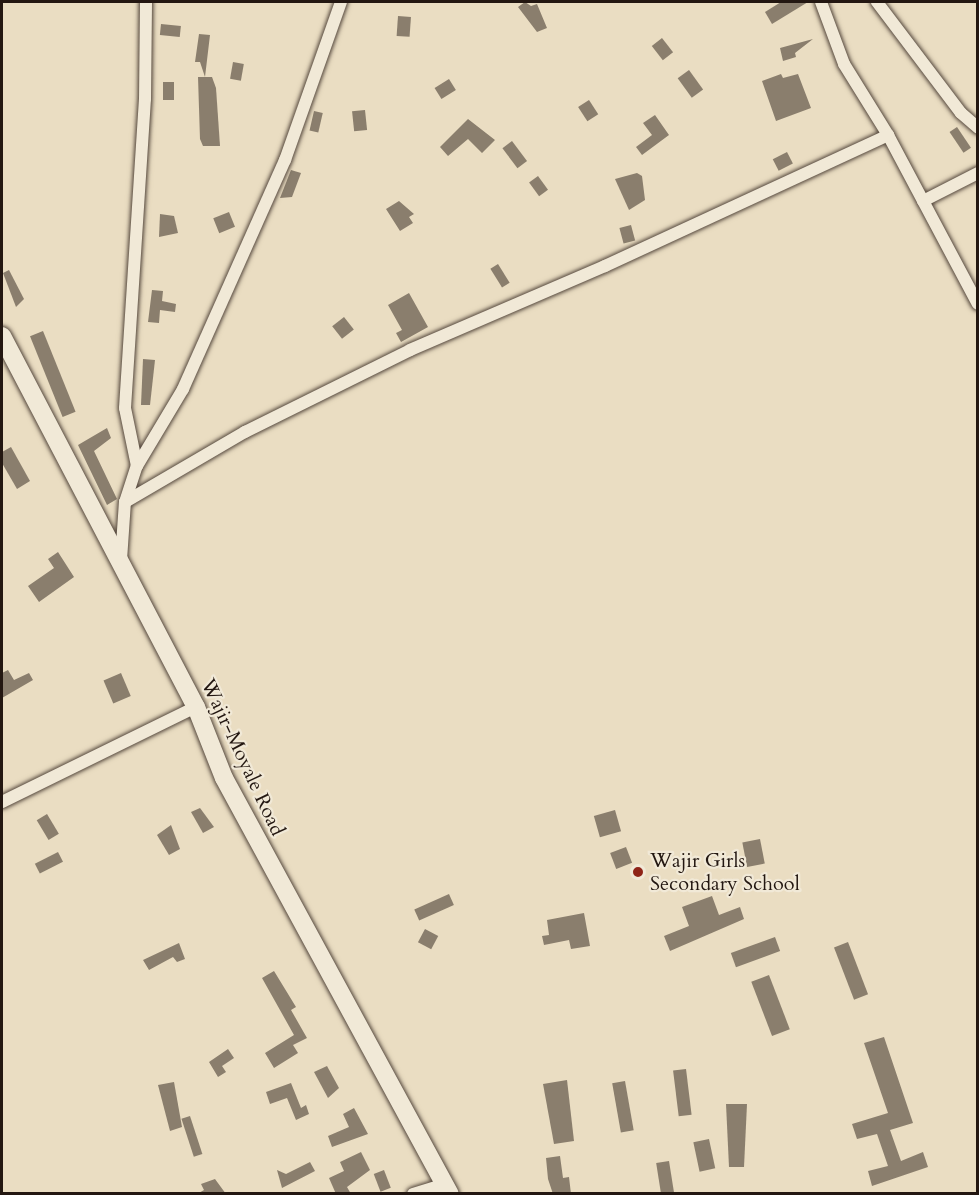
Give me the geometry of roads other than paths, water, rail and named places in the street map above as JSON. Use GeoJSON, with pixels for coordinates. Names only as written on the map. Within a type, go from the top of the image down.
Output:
{"type":"FeatureCollection","features":[{"type":"Feature","properties":{"kind":"main road","name":"Wajir-Moyale Road"},"geometry":{"type":"LineString","coordinates":[[2,336],[196,707],[224,778],[448,1189]]}},
{"type":"Feature","properties":{"kind":"street"},"geometry":{"type":"LineString","coordinates":[[137,466],[125,408],[145,99],[146,2]]}},
{"type":"Feature","properties":{"kind":"street"},"geometry":{"type":"LineString","coordinates":[[121,561],[125,502],[137,466],[183,389],[285,160],[341,2]]}},
{"type":"Feature","properties":{"kind":"street"},"geometry":{"type":"LineString","coordinates":[[821,2],[844,64],[888,135],[978,304]]}},
{"type":"Feature","properties":{"kind":"street"},"geometry":{"type":"LineString","coordinates":[[877,2],[961,113],[978,128]]}},
{"type":"Feature","properties":{"kind":"street"},"geometry":{"type":"LineString","coordinates":[[125,502],[245,432],[410,350],[605,266],[888,135]]}},
{"type":"Feature","properties":{"kind":"street"},"geometry":{"type":"LineString","coordinates":[[922,201],[978,173]]}},
{"type":"Feature","properties":{"kind":"street"},"geometry":{"type":"LineString","coordinates":[[2,802],[196,707]]}},
{"type":"Feature","properties":{"kind":"street"},"geometry":{"type":"LineString","coordinates":[[412,1194],[448,1189]]}},
{"type":"Feature","properties":{"kind":"place","name":"Wajir Girls Secondary School"},"geometry":{"type":"Point","coordinates":[638,872]}}]}
